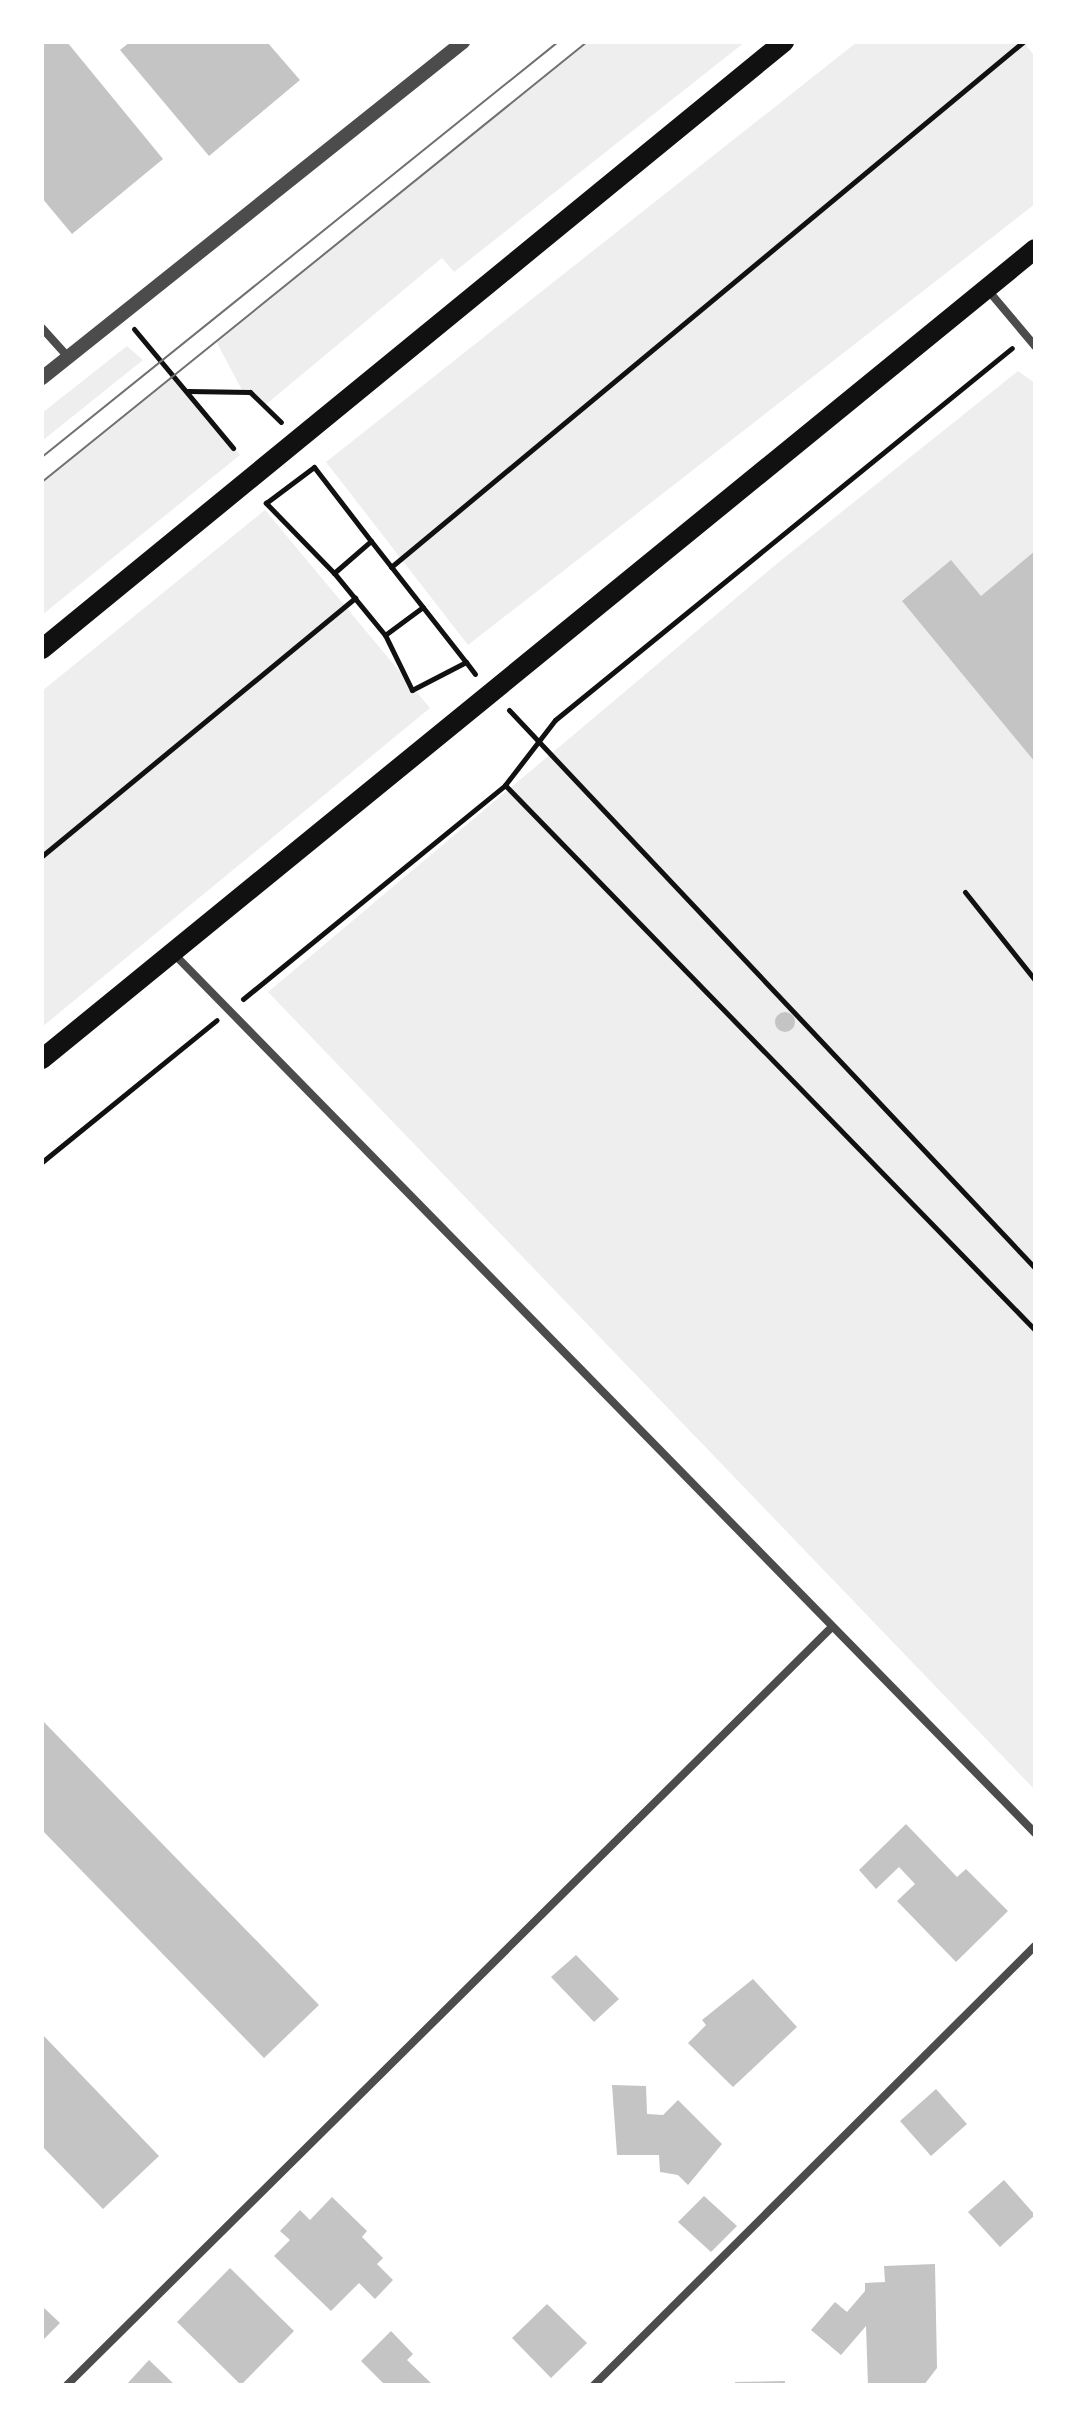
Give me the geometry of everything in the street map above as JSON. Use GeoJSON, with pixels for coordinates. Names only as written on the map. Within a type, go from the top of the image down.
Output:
{"type":"FeatureCollection","features":[{"type":"Feature","properties":{"kind":"main road"},"geometry":{"type":"LineString","coordinates":[[42,649],[784,42]]}},
{"type":"Feature","properties":{"kind":"main road"},"geometry":{"type":"LineString","coordinates":[[42,1059],[1035,249]]}},
{"type":"Feature","properties":{"kind":"street"},"geometry":{"type":"LineString","coordinates":[[42,378],[463,42]]}},
{"type":"Feature","properties":{"kind":"street"},"geometry":{"type":"LineString","coordinates":[[987,289],[1023,338],[1035,346]]}},
{"type":"Feature","properties":{"kind":"street"},"geometry":{"type":"LineString","coordinates":[[42,328],[68,357]]}},
{"type":"Feature","properties":{"kind":"street"},"geometry":{"type":"LineString","coordinates":[[172,952],[226,1013],[1035,1833]]}},
{"type":"Feature","properties":{"kind":"street"},"geometry":{"type":"LineString","coordinates":[[67,2385],[832,1627]]}},
{"type":"Feature","properties":{"kind":"street"},"geometry":{"type":"LineString","coordinates":[[594,2385],[1035,1946]]}},
{"type":"Feature","properties":{"kind":"path"},"geometry":{"type":"LineString","coordinates":[[391,567],[1023,42]]}},
{"type":"Feature","properties":{"kind":"path"},"geometry":{"type":"LineString","coordinates":[[133,328],[233,448]]}},
{"type":"Feature","properties":{"kind":"path"},"geometry":{"type":"LineString","coordinates":[[42,1162],[226,1013],[355,902],[505,785],[555,720],[1023,338]]}},
{"type":"Feature","properties":{"kind":"path"},"geometry":{"type":"LineString","coordinates":[[188,391],[250,392],[300,441],[314,467],[489,692],[541,740],[1035,1268]]}},
{"type":"Feature","properties":{"kind":"path"},"geometry":{"type":"LineString","coordinates":[[314,467],[266,503],[334,573],[385,635],[412,690],[466,662]]}},
{"type":"Feature","properties":{"kind":"path"},"geometry":{"type":"LineString","coordinates":[[334,573],[371,541]]}},
{"type":"Feature","properties":{"kind":"path"},"geometry":{"type":"LineString","coordinates":[[42,856],[355,598]]}},
{"type":"Feature","properties":{"kind":"path"},"geometry":{"type":"LineString","coordinates":[[385,635],[423,607]]}},
{"type":"Feature","properties":{"kind":"path"},"geometry":{"type":"LineString","coordinates":[[505,785],[1035,1330]]}},
{"type":"Feature","properties":{"kind":"path"},"geometry":{"type":"LineString","coordinates":[[965,892],[1035,980]]}},
{"type":"Feature","properties":{"kind":"shaded area"},"geometry":{"type":"Polygon","coordinates":[[[587,42],[745,42],[454,272],[442,258],[264,406],[243,392],[216,341],[587,42]]]}},
{"type":"Feature","properties":{"kind":"shaded area"},"geometry":{"type":"Polygon","coordinates":[[[857,42],[1024,42],[1035,57],[1035,204],[468,645],[326,462],[857,42]]]}},
{"type":"Feature","properties":{"kind":"shaded area"},"geometry":{"type":"Polygon","coordinates":[[[127,346],[143,360],[42,441],[42,413],[127,346]]]}},
{"type":"Feature","properties":{"kind":"shaded area"},"geometry":{"type":"Polygon","coordinates":[[[1018,371],[1035,383],[1035,1790],[268,992],[779,562],[1018,371]]]}},
{"type":"Feature","properties":{"kind":"shaded area"},"geometry":{"type":"Polygon","coordinates":[[[173,375],[240,455],[42,615],[42,482],[173,375]]]}},
{"type":"Feature","properties":{"kind":"shaded area"},"geometry":{"type":"Polygon","coordinates":[[[265,510],[430,708],[42,1027],[42,691],[265,510]]]}},
{"type":"Feature","properties":{"kind":"building"},"geometry":{"type":"Polygon","coordinates":[[[42,42],[67,42],[163,159],[72,234],[42,198],[42,42]]]}},
{"type":"Feature","properties":{"kind":"building"},"geometry":{"type":"Polygon","coordinates":[[[130,42],[267,42],[300,80],[209,156],[120,50],[130,42]]]}},
{"type":"Feature","properties":{"kind":"building"},"geometry":{"type":"Polygon","coordinates":[[[1035,551],[1035,762],[902,601],[951,560],[981,596],[1035,551]]]}},
{"type":"Feature","properties":{"kind":"building"},"geometry":{"type":"Polygon","coordinates":[[[785,1012],[792,1015],[795,1022],[792,1029],[785,1032],[778,1029],[775,1022],[778,1015],[785,1012]]]}},
{"type":"Feature","properties":{"kind":"building"},"geometry":{"type":"Polygon","coordinates":[[[42,1720],[319,2005],[264,2058],[42,1830],[42,1720]]]}},
{"type":"Feature","properties":{"kind":"building"},"geometry":{"type":"Polygon","coordinates":[[[906,1824],[957,1877],[966,1869],[1008,1911],[956,1962],[897,1901],[915,1884],[899,1867],[876,1889],[859,1870],[906,1824]]]}},
{"type":"Feature","properties":{"kind":"building"},"geometry":{"type":"Polygon","coordinates":[[[576,1955],[619,1999],[594,2022],[551,1977],[576,1955]]]}},
{"type":"Feature","properties":{"kind":"building"},"geometry":{"type":"Polygon","coordinates":[[[753,1979],[797,2027],[733,2087],[688,2043],[706,2025],[702,2020],[753,1979]]]}},
{"type":"Feature","properties":{"kind":"building"},"geometry":{"type":"Polygon","coordinates":[[[42,2034],[159,2156],[103,2209],[42,2146],[42,2034]]]}},
{"type":"Feature","properties":{"kind":"building"},"geometry":{"type":"Polygon","coordinates":[[[612,2085],[646,2086],[647,2114],[663,2115],[678,2100],[722,2144],[688,2185],[678,2175],[660,2172],[659,2155],[617,2155],[612,2085]]]}},
{"type":"Feature","properties":{"kind":"building"},"geometry":{"type":"Polygon","coordinates":[[[936,2089],[967,2124],[931,2156],[900,2121],[936,2089]]]}},
{"type":"Feature","properties":{"kind":"building"},"geometry":{"type":"Polygon","coordinates":[[[1004,2180],[1035,2215],[1000,2247],[968,2212],[1004,2180]]]}},
{"type":"Feature","properties":{"kind":"building"},"geometry":{"type":"Polygon","coordinates":[[[704,2196],[737,2226],[711,2252],[678,2222],[704,2196]]]}},
{"type":"Feature","properties":{"kind":"building"},"geometry":{"type":"Polygon","coordinates":[[[332,2197],[367,2231],[362,2237],[383,2258],[377,2264],[393,2280],[375,2299],[359,2283],[331,2311],[274,2256],[290,2240],[280,2231],[300,2210],[310,2220],[332,2197]]]}},
{"type":"Feature","properties":{"kind":"building"},"geometry":{"type":"Polygon","coordinates":[[[935,2264],[937,2368],[924,2385],[868,2385],[866,2326],[841,2355],[811,2330],[835,2302],[847,2312],[865,2291],[865,2283],[885,2282],[884,2266],[935,2264]]]}},
{"type":"Feature","properties":{"kind":"building"},"geometry":{"type":"Polygon","coordinates":[[[230,2268],[294,2331],[241,2385],[177,2322],[230,2268]]]}},
{"type":"Feature","properties":{"kind":"building"},"geometry":{"type":"Polygon","coordinates":[[[547,2304],[587,2343],[551,2378],[512,2338],[547,2304]]]}},
{"type":"Feature","properties":{"kind":"building"},"geometry":{"type":"Polygon","coordinates":[[[42,2306],[60,2323],[42,2341],[42,2306]]]}},
{"type":"Feature","properties":{"kind":"building"},"geometry":{"type":"Polygon","coordinates":[[[391,2331],[413,2354],[407,2360],[433,2385],[385,2385],[361,2361],[391,2331]]]}},
{"type":"Feature","properties":{"kind":"building"},"geometry":{"type":"Polygon","coordinates":[[[149,2360],[175,2385],[126,2385],[149,2360]]]}},
{"type":"Feature","properties":{"kind":"building"},"geometry":{"type":"Polygon","coordinates":[[[785,2381],[785,2385],[735,2385],[735,2382],[785,2381]]]}},
{"type":"Feature","properties":{"kind":"tram line"},"geometry":{"type":"LineString","coordinates":[[42,457],[558,42]]}},
{"type":"Feature","properties":{"kind":"tram line"},"geometry":{"type":"LineString","coordinates":[[42,482],[587,42]]}}]}
